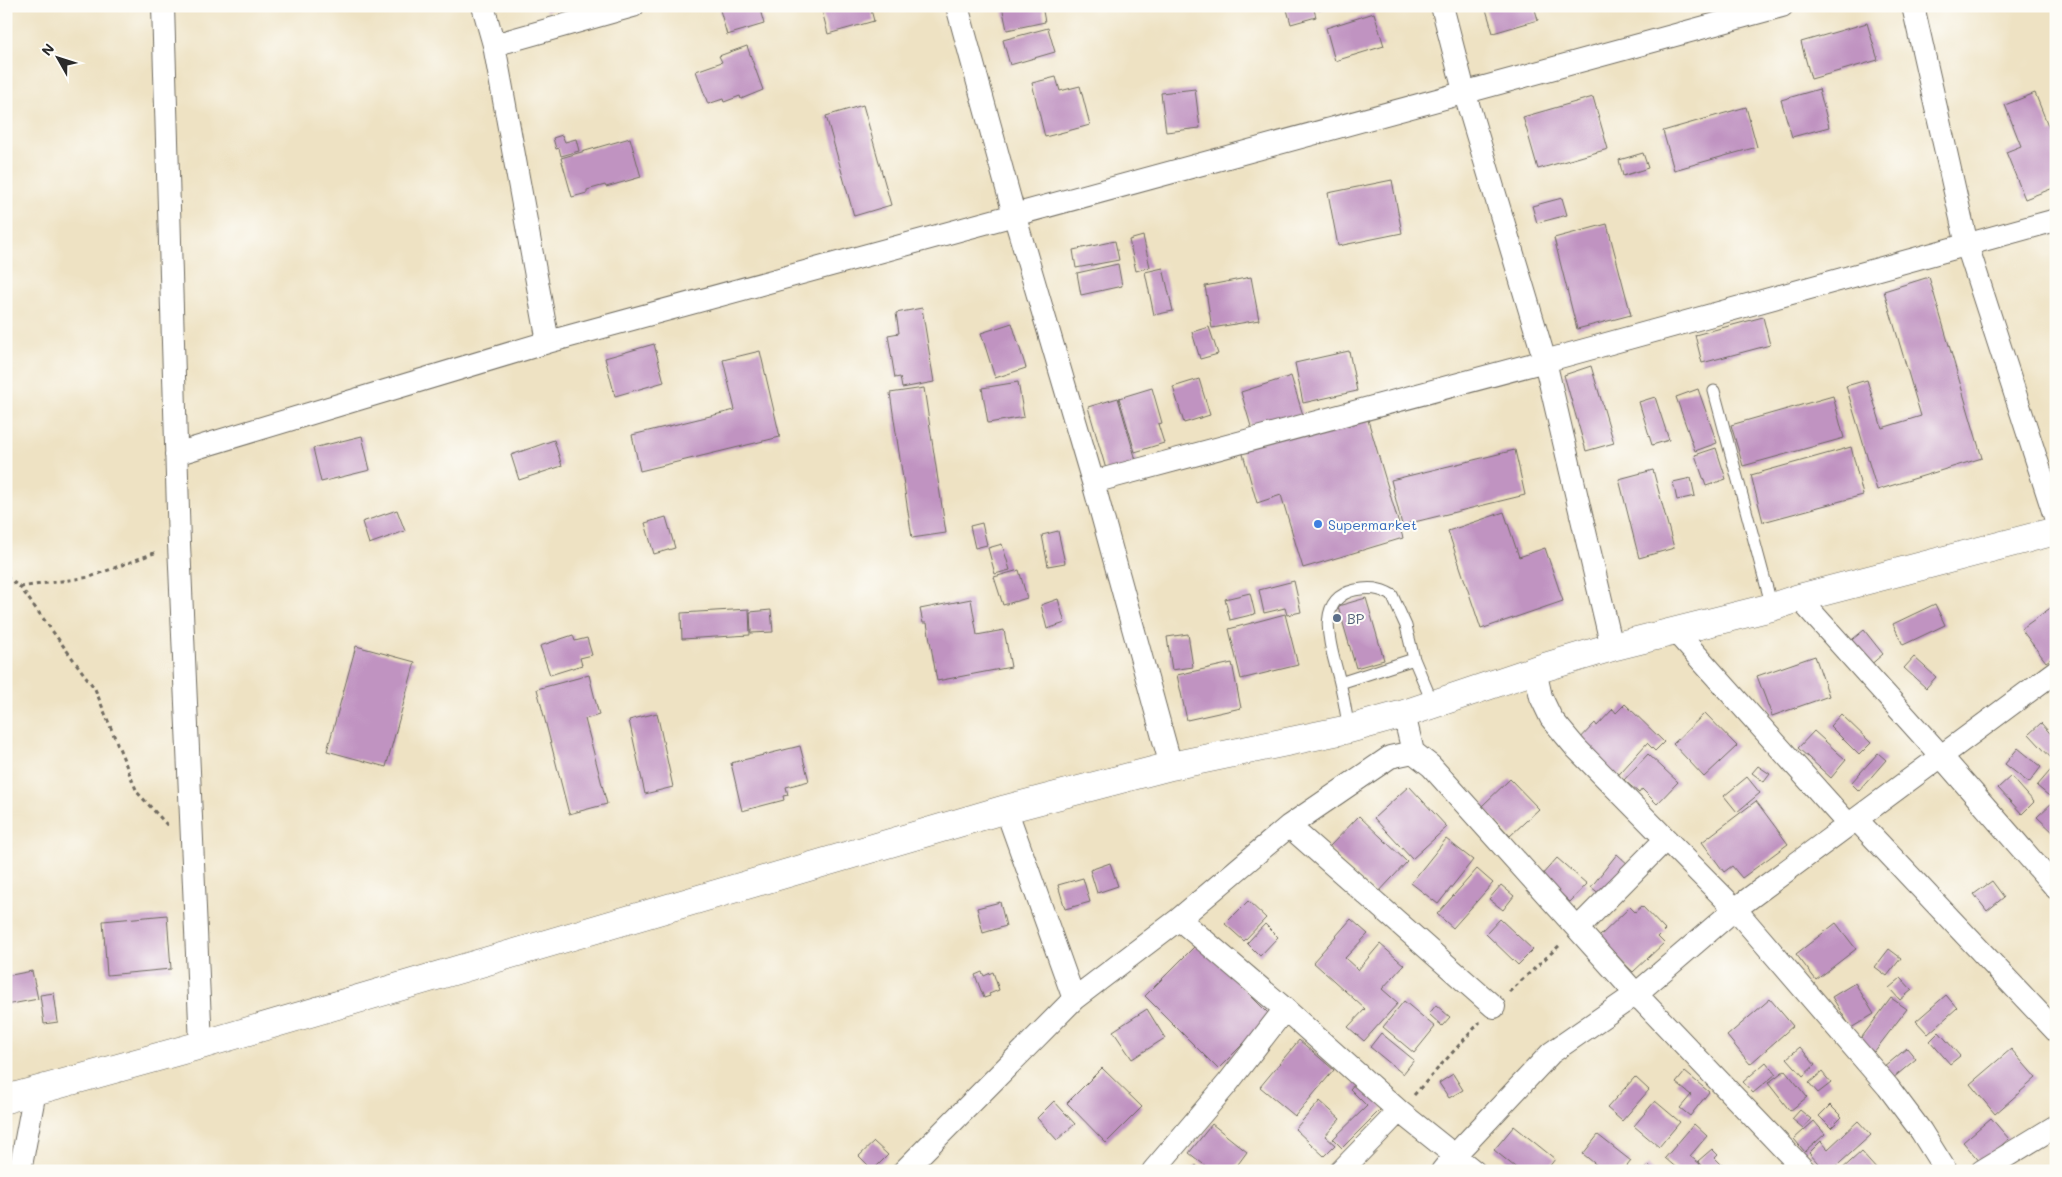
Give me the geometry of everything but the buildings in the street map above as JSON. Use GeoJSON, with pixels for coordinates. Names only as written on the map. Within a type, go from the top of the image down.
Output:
{"type":"FeatureCollection","features":[{"type":"Feature","properties":{"kind":"main road"},"geometry":{"type":"LineString","coordinates":[[6,1099],[201,1045],[1006,809],[1171,766],[1349,729],[1404,714],[1535,670],[1612,647],[1772,607],[1799,598],[2056,531]]}},
{"type":"Feature","properties":{"kind":"street"},"geometry":{"type":"LineString","coordinates":[[163,6],[178,544],[201,1045]]}},
{"type":"Feature","properties":{"kind":"street"},"geometry":{"type":"LineString","coordinates":[[483,6],[494,45],[548,342]]}},
{"type":"Feature","properties":{"kind":"street"},"geometry":{"type":"LineString","coordinates":[[494,45],[633,6]]}},
{"type":"Feature","properties":{"kind":"street"},"geometry":{"type":"LineString","coordinates":[[957,6],[1014,214],[1093,482],[1171,766]]}},
{"type":"Feature","properties":{"kind":"street"},"geometry":{"type":"LineString","coordinates":[[1442,6],[1464,91],[1544,361],[1612,647]]}},
{"type":"Feature","properties":{"kind":"street"},"geometry":{"type":"LineString","coordinates":[[176,454],[548,342],[1464,91],[1782,6]]}},
{"type":"Feature","properties":{"kind":"street"},"geometry":{"type":"LineString","coordinates":[[1914,6],[1967,245],[2056,520]]}},
{"type":"Feature","properties":{"kind":"street"},"geometry":{"type":"LineString","coordinates":[[1093,482],[1544,361],[2056,220]]}},
{"type":"Feature","properties":{"kind":"street"},"geometry":{"type":"LineString","coordinates":[[1799,598],[2056,888]]}},
{"type":"Feature","properties":{"kind":"street"},"geometry":{"type":"LineString","coordinates":[[1675,631],[1852,822],[2056,1031]]}},
{"type":"Feature","properties":{"kind":"street"},"geometry":{"type":"LineString","coordinates":[[1535,670],[1541,697],[1551,718],[1576,748],[1735,909],[1888,1087],[1921,1131],[1946,1171]]}},
{"type":"Feature","properties":{"kind":"street"},"geometry":{"type":"LineString","coordinates":[[1448,1163],[1551,1053],[1636,994],[1735,909],[2056,671]]}},
{"type":"Feature","properties":{"kind":"street"},"geometry":{"type":"LineString","coordinates":[[1404,714],[1413,752],[1431,766],[1636,994],[1805,1171]]}},
{"type":"Feature","properties":{"kind":"street"},"geometry":{"type":"LineString","coordinates":[[904,1171],[1074,999],[1179,919],[1289,826],[1390,757],[1413,752]]}},
{"type":"Feature","properties":{"kind":"street"},"geometry":{"type":"LineString","coordinates":[[1006,809],[1074,999]]}},
{"type":"Feature","properties":{"kind":"street"},"geometry":{"type":"LineString","coordinates":[[1289,826],[1494,1007]]}},
{"type":"Feature","properties":{"kind":"street"},"geometry":{"type":"LineString","coordinates":[[1578,928],[1666,839]]}},
{"type":"Feature","properties":{"kind":"street"},"geometry":{"type":"LineString","coordinates":[[1179,919],[1399,1111],[1448,1163],[1474,1171]]}},
{"type":"Feature","properties":{"kind":"street"},"geometry":{"type":"LineString","coordinates":[[1154,1170],[1227,1084],[1284,1009]]}},
{"type":"Feature","properties":{"kind":"street"},"geometry":{"type":"LineString","coordinates":[[20,1171],[35,1092]]}},
{"type":"Feature","properties":{"kind":"street"},"geometry":{"type":"LineString","coordinates":[[1341,1171],[1399,1111]]}},
{"type":"Feature","properties":{"kind":"street"},"geometry":{"type":"LineString","coordinates":[[1982,1171],[2056,1126]]}},
{"type":"Feature","properties":{"kind":"lane"},"geometry":{"type":"LineString","coordinates":[[1714,391],[1772,607]]}},
{"type":"Feature","properties":{"kind":"lane"},"geometry":{"type":"LineString","coordinates":[[1349,729],[1328,636],[1328,614],[1333,602],[1351,591],[1373,587],[1392,595],[1406,626],[1414,659],[1433,704]]}},
{"type":"Feature","properties":{"kind":"lane"},"geometry":{"type":"LineString","coordinates":[[1340,683],[1414,659]]}},
{"type":"Feature","properties":{"kind":"path"},"geometry":{"type":"LineString","coordinates":[[20,587],[90,577],[178,544]]}},
{"type":"Feature","properties":{"kind":"path"},"geometry":{"type":"LineString","coordinates":[[6,577],[20,587],[95,689],[137,792],[192,852]]}},
{"type":"Feature","properties":{"kind":"place","name":"Supermarket"},"geometry":{"type":"Point","coordinates":[1318,524]}},
{"type":"Feature","properties":{"kind":"place","name":"BP"},"geometry":{"type":"Point","coordinates":[1337,618]}}]}
